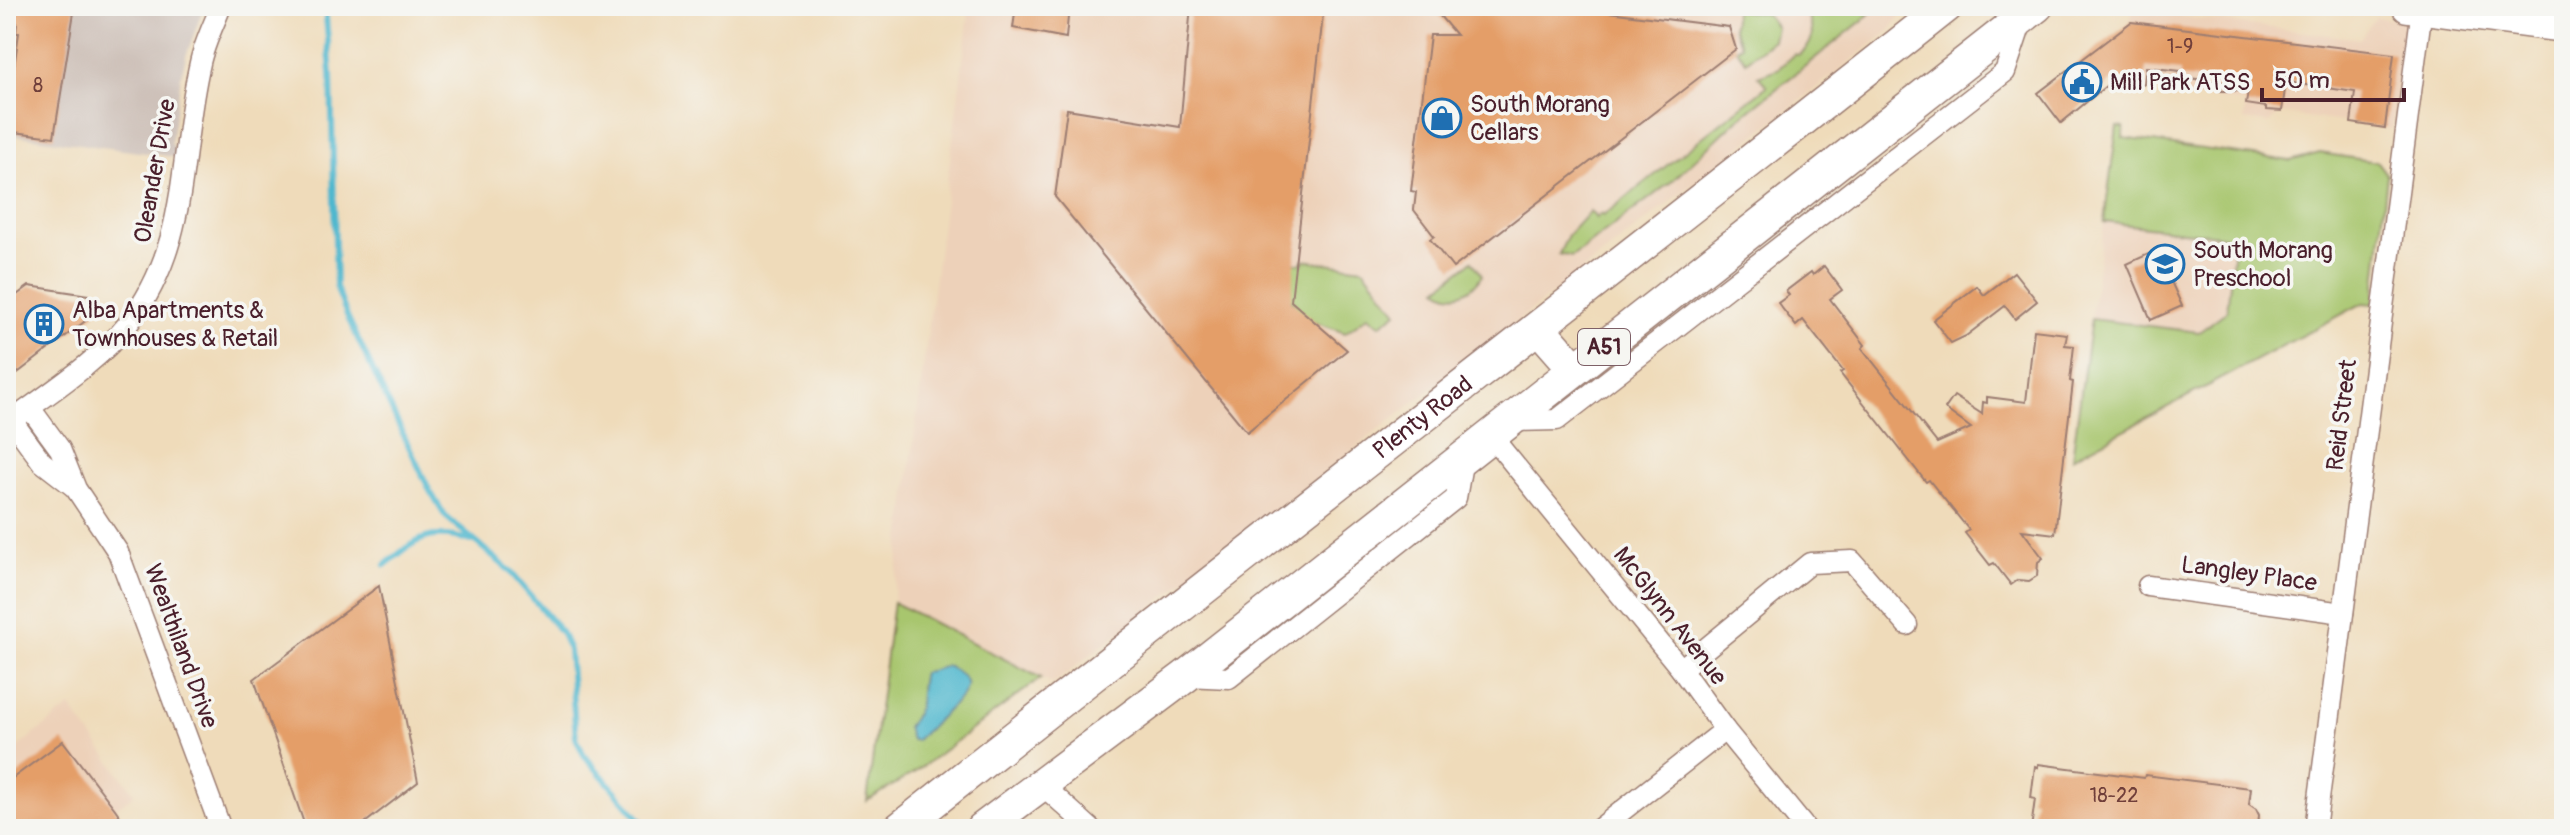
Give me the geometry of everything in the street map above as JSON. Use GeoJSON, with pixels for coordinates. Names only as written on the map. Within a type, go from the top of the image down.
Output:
{"type":"FeatureCollection","features":[{"type":"Feature","properties":{"kind":"main road","name":"Plenty Road"},"geometry":{"type":"LineString","coordinates":[[899,829],[1181,605],[1539,328],[1913,20],[1947,6]]}},
{"type":"Feature","properties":{"kind":"main road"},"geometry":{"type":"LineString","coordinates":[[2415,7],[2564,26]]}},
{"type":"Feature","properties":{"kind":"main road","name":"A51"},"geometry":{"type":"LineString","coordinates":[[982,829],[1186,676],[2030,12]]}},
{"type":"Feature","properties":{"kind":"main road"},"geometry":{"type":"LineString","coordinates":[[1539,328],[1575,369]]}},
{"type":"Feature","properties":{"kind":"street","name":"Oleander Drive"},"geometry":{"type":"LineString","coordinates":[[9,423],[112,342],[136,312],[160,272],[177,216],[200,61],[221,6]]}},
{"type":"Feature","properties":{"kind":"street","name":"Reid Street"},"geometry":{"type":"LineString","coordinates":[[2315,829],[2415,7]]}},
{"type":"Feature","properties":{"kind":"street"},"geometry":{"type":"LineString","coordinates":[[1500,428],[1557,420],[2005,72],[2030,12]]}},
{"type":"Feature","properties":{"kind":"street"},"geometry":{"type":"LineString","coordinates":[[1730,248],[1790,239]]}},
{"type":"Feature","properties":{"kind":"street","name":"Wealthiland Drive"},"geometry":{"type":"LineString","coordinates":[[30,408],[60,449],[76,489],[103,526],[129,577],[221,829]]}},
{"type":"Feature","properties":{"kind":"street","name":"Wealthiland Drive"},"geometry":{"type":"LineString","coordinates":[[9,423],[42,462],[76,489]]}},
{"type":"Feature","properties":{"kind":"street","name":"McGlynn Avenue"},"geometry":{"type":"LineString","coordinates":[[1500,428],[1725,730],[1806,829]]}},
{"type":"Feature","properties":{"kind":"street"},"geometry":{"type":"LineString","coordinates":[[1681,669],[1810,563],[1852,561],[1907,625]]}},
{"type":"Feature","properties":{"kind":"street","name":"Langley Place"},"geometry":{"type":"LineString","coordinates":[[2148,586],[2343,613]]}},
{"type":"Feature","properties":{"kind":"street"},"geometry":{"type":"LineString","coordinates":[[1599,829],[1725,730]]}},
{"type":"Feature","properties":{"kind":"street"},"geometry":{"type":"LineString","coordinates":[[1040,783],[1091,829]]}},
{"type":"Feature","properties":{"kind":"shaded area"},"geometry":{"type":"Polygon","coordinates":[[[6,6],[204,6],[181,76],[171,143],[175,157],[6,134],[6,6]]]}},
{"type":"Feature","properties":{"kind":"shaded area"},"geometry":{"type":"Polygon","coordinates":[[[970,6],[1902,6],[1890,30],[1053,684],[893,602],[970,6]]]}},
{"type":"Feature","properties":{"kind":"shaded area"},"geometry":{"type":"Polygon","coordinates":[[[2133,6],[2162,6],[2162,14],[2360,39],[2375,17],[2407,21],[2392,129],[2279,113],[2270,123],[2244,120],[2246,103],[2122,87],[2133,6]]]}},
{"type":"Feature","properties":{"kind":"shaded area","name":"South Morang Preschool"},"geometry":{"type":"Polygon","coordinates":[[[2104,222],[2235,237],[2227,312],[2199,332],[2091,319],[2104,222]]]}},
{"type":"Feature","properties":{"kind":"shaded area"},"geometry":{"type":"Polygon","coordinates":[[[70,707],[135,794],[115,809],[129,829],[6,829],[6,756],[70,707]]]}},
{"type":"Feature","properties":{"kind":"green space"},"geometry":{"type":"Polygon","coordinates":[[[1804,6],[1877,6],[1737,120],[1671,182],[1572,257],[1559,254],[1568,235],[1590,211],[1596,218],[1601,214],[1603,216],[1767,86],[1758,76],[1778,69],[1794,54],[1805,50],[1812,33],[1804,6]]]}},
{"type":"Feature","properties":{"kind":"green space"},"geometry":{"type":"Polygon","coordinates":[[[1735,10],[1766,14],[1776,27],[1773,40],[1746,61],[1736,49],[1741,45],[1733,27],[1735,10]]]}},
{"type":"Feature","properties":{"kind":"green space"},"geometry":{"type":"Polygon","coordinates":[[[2117,127],[2124,128],[2123,138],[2290,161],[2320,153],[2377,162],[2387,175],[2374,304],[2363,303],[2072,458],[2091,319],[2199,332],[2227,311],[2235,237],[2104,222],[2117,127]]]}},
{"type":"Feature","properties":{"kind":"green space"},"geometry":{"type":"Polygon","coordinates":[[[1303,260],[1363,268],[1397,312],[1380,325],[1368,316],[1345,333],[1305,319],[1288,296],[1292,262],[1303,264],[1303,260]]]}},
{"type":"Feature","properties":{"kind":"green space"},"geometry":{"type":"Polygon","coordinates":[[[1472,261],[1482,275],[1468,290],[1456,295],[1438,288],[1472,261]]]}},
{"type":"Feature","properties":{"kind":"green space"},"geometry":{"type":"Polygon","coordinates":[[[893,602],[1041,678],[915,772],[867,801],[893,602]]]}},
{"type":"Feature","properties":{"kind":"water"},"geometry":{"type":"Polygon","coordinates":[[[946,666],[964,677],[966,688],[945,713],[916,740],[911,740],[907,727],[918,709],[923,673],[946,666]]]}},
{"type":"Feature","properties":{"kind":"building"},"geometry":{"type":"Polygon","coordinates":[[[6,6],[75,6],[54,137],[6,131],[6,80],[12,81],[19,33],[16,33],[17,23],[6,22],[6,6]]]}},
{"type":"Feature","properties":{"kind":"building"},"geometry":{"type":"Polygon","coordinates":[[[1016,6],[1069,6],[1066,38],[1013,28],[1016,6]]]}},
{"type":"Feature","properties":{"kind":"building"},"geometry":{"type":"Polygon","coordinates":[[[1191,6],[1324,6],[1291,301],[1347,350],[1247,432],[1055,197],[1067,109],[1180,127],[1191,6]]]}},
{"type":"Feature","properties":{"kind":"building"},"geometry":{"type":"Polygon","coordinates":[[[1452,6],[1560,6],[1729,27],[1736,49],[1453,268],[1430,239],[1434,236],[1414,210],[1416,192],[1411,191],[1430,35],[1456,35],[1440,16],[1452,6]]]}},
{"type":"Feature","properties":{"kind":"building"},"geometry":{"type":"Polygon","coordinates":[[[2131,22],[2394,54],[2385,128],[2351,123],[2355,92],[2286,82],[2282,111],[2266,110],[2266,107],[2246,104],[2248,91],[2221,91],[2222,82],[2180,77],[2180,71],[2146,67],[2144,84],[2112,81],[2061,123],[2038,93],[2131,22]]]}},
{"type":"Feature","properties":{"kind":"building","name":"South Morang Preschool"},"geometry":{"type":"Polygon","coordinates":[[[2157,250],[2182,306],[2151,320],[2127,264],[2157,250]]]}},
{"type":"Feature","properties":{"kind":"building"},"geometry":{"type":"Polygon","coordinates":[[[1824,266],[1842,290],[1830,299],[1865,345],[1862,348],[1937,443],[1971,428],[1945,409],[1954,396],[1982,414],[1983,402],[1987,403],[1987,397],[2026,402],[2034,330],[2067,334],[2065,345],[2074,346],[2070,381],[2073,382],[2055,534],[2022,530],[2043,558],[2038,562],[2037,576],[2029,581],[2018,580],[2011,585],[1994,563],[1990,565],[1965,533],[1969,530],[1929,480],[1926,482],[1840,373],[1843,371],[1803,320],[1796,326],[1778,303],[1789,295],[1786,291],[1824,266]]]}},
{"type":"Feature","properties":{"kind":"building"},"geometry":{"type":"Polygon","coordinates":[[[2014,272],[2037,301],[2015,319],[2005,306],[1966,336],[1951,343],[1933,320],[1977,286],[1984,295],[2014,272]]]}},
{"type":"Feature","properties":{"kind":"building","name":"Alba Apartments & Townhouses & Retail"},"geometry":{"type":"Polygon","coordinates":[[[29,286],[88,295],[97,312],[6,382],[6,303],[29,286]]]}},
{"type":"Feature","properties":{"kind":"building"},"geometry":{"type":"Polygon","coordinates":[[[379,586],[418,782],[357,829],[306,829],[254,679],[379,586]]]}},
{"type":"Feature","properties":{"kind":"building"},"geometry":{"type":"Polygon","coordinates":[[[63,741],[129,829],[6,829],[6,783],[63,741]]]}},
{"type":"Feature","properties":{"kind":"building"},"geometry":{"type":"Polygon","coordinates":[[[2038,764],[2251,788],[2249,804],[2259,815],[2258,829],[2155,826],[2155,829],[2031,829],[2035,799],[2031,798],[2035,766],[2038,767],[2038,764]]]}},
{"type":"Feature","properties":{"kind":"waterway"},"geometry":{"type":"LineString","coordinates":[[325,6],[331,73],[336,287],[348,318],[430,491],[445,516],[509,570],[561,632],[569,650],[576,738],[584,755],[648,829]]}},
{"type":"Feature","properties":{"kind":"waterway"},"geometry":{"type":"LineString","coordinates":[[385,565],[424,538],[444,536],[471,541]]}},
{"type":"Feature","properties":{"kind":"place","name":"Mill Park ATSS"},"geometry":{"type":"Point","coordinates":[2082,82]}},
{"type":"Feature","properties":{"kind":"place","name":"South Morang Cellars"},"geometry":{"type":"Point","coordinates":[1442,118]}},
{"type":"Feature","properties":{"kind":"place","name":"South Morang Preschool"},"geometry":{"type":"Point","coordinates":[2165,264]}},
{"type":"Feature","properties":{"kind":"place","name":"Alba Apartments & Townhouses & Retail"},"geometry":{"type":"Point","coordinates":[44,324]}}]}
